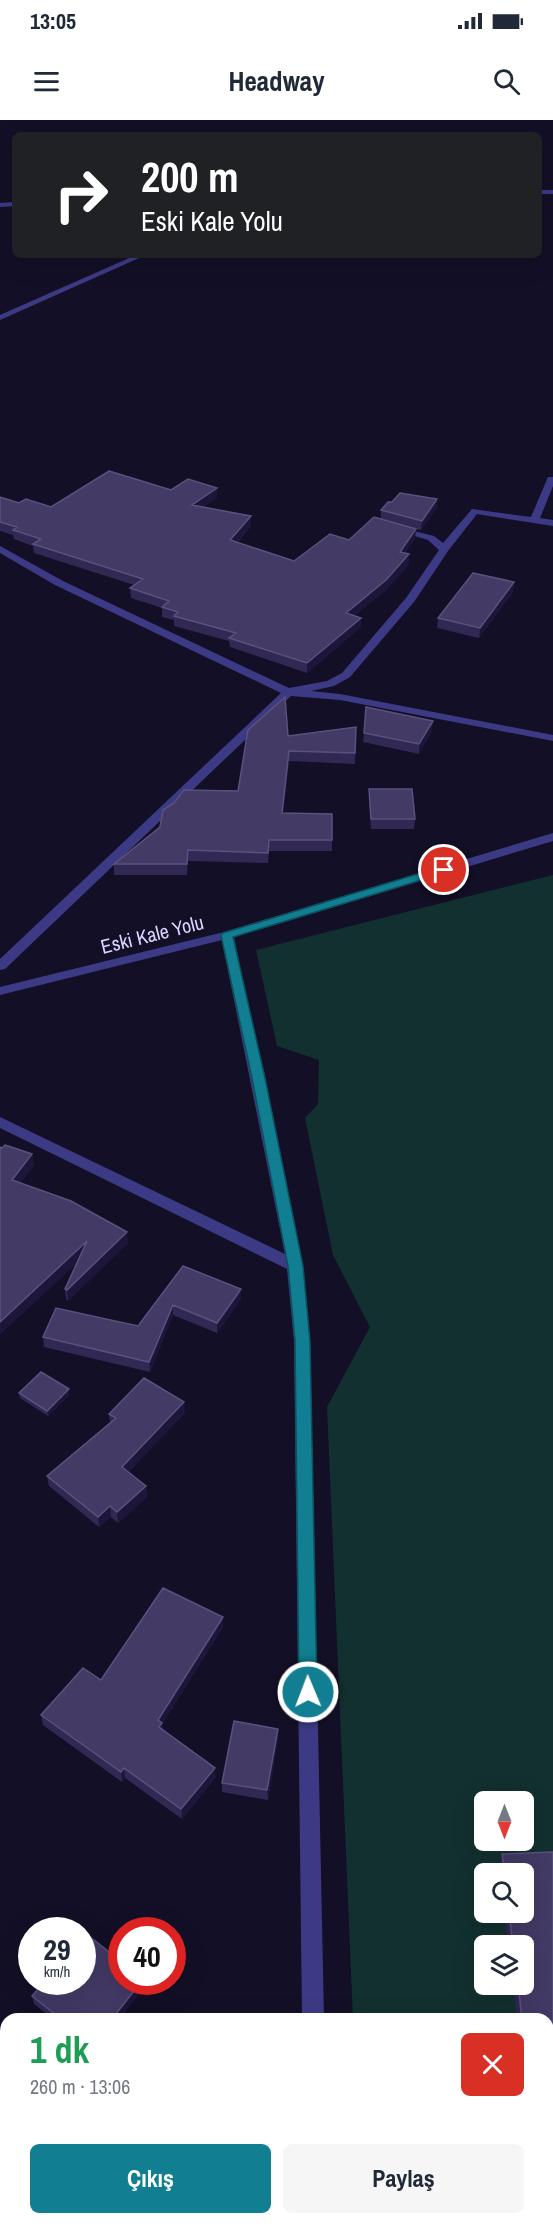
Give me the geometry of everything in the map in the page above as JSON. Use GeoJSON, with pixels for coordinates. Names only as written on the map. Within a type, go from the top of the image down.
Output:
{"type":"FeatureCollection","features":[{"type":"Feature","properties":{"kind":"street"},"geometry":{"type":"LineString","coordinates":[[0,318],[135,258]]}},
{"type":"Feature","properties":{"kind":"street"},"geometry":{"type":"LineString","coordinates":[[534,520],[551,479]]}},
{"type":"Feature","properties":{"kind":"street"},"geometry":{"type":"LineString","coordinates":[[0,966],[288,692],[330,684],[346,675],[410,600],[444,549],[475,511],[553,523]]}},
{"type":"Feature","properties":{"kind":"street"},"geometry":{"type":"LineString","coordinates":[[388,526],[431,538],[444,549]]}},
{"type":"Feature","properties":{"kind":"street"},"geometry":{"type":"LineString","coordinates":[[0,549],[59,583],[288,692],[340,697],[553,738]]}},
{"type":"Feature","properties":{"kind":"street","name":"Eski Kale Yolu"},"geometry":{"type":"LineString","coordinates":[[0,991],[227,935],[553,837]]}},
{"type":"Feature","properties":{"kind":"street"},"geometry":{"type":"LineString","coordinates":[[227,935],[295,1266],[302,1341],[314,2013]]}},
{"type":"Feature","properties":{"kind":"street"},"geometry":{"type":"LineString","coordinates":[[0,1122],[295,1266]]}},
{"type":"Feature","properties":{"kind":"green space"},"geometry":{"type":"Polygon","coordinates":[[[553,875],[553,2013],[353,2013],[327,1407],[370,1327],[333,1255],[305,1118],[318,1104],[319,1060],[277,1046],[256,950],[553,875]]]}},
{"type":"Feature","properties":{"kind":"building"},"geometry":{"type":"Polygon","coordinates":[[[109,471],[171,490],[188,479],[217,488],[192,505],[251,516],[230,540],[294,561],[330,534],[349,540],[374,517],[416,529],[400,552],[409,554],[386,580],[346,613],[361,618],[307,663],[229,638],[236,633],[174,616],[178,612],[162,607],[169,601],[130,588],[143,579],[33,544],[41,539],[13,530],[17,527],[0,522],[0,497],[19,503],[26,499],[51,507],[109,471]]]}},
{"type":"Feature","properties":{"kind":"building"},"geometry":{"type":"Polygon","coordinates":[[[400,493],[437,499],[422,521],[381,510],[400,493]]]}},
{"type":"Feature","properties":{"kind":"building"},"geometry":{"type":"Polygon","coordinates":[[[473,573],[514,582],[480,628],[438,618],[473,573]]]}},
{"type":"Feature","properties":{"kind":"building"},"geometry":{"type":"Polygon","coordinates":[[[285,697],[288,736],[356,727],[355,753],[289,751],[282,813],[332,814],[332,840],[269,840],[268,853],[188,850],[187,864],[114,864],[160,827],[163,810],[174,803],[184,790],[238,791],[248,730],[285,697]]]}},
{"type":"Feature","properties":{"kind":"building"},"geometry":{"type":"Polygon","coordinates":[[[366,707],[433,721],[419,744],[364,733],[366,707]]]}},
{"type":"Feature","properties":{"kind":"building"},"geometry":{"type":"Polygon","coordinates":[[[369,789],[412,789],[415,819],[371,819],[369,789]]]}},
{"type":"Feature","properties":{"kind":"building"},"geometry":{"type":"Polygon","coordinates":[[[5,1145],[32,1154],[12,1180],[71,1201],[127,1232],[67,1290],[65,1289],[87,1241],[0,1322],[0,1147],[5,1145]]]}},
{"type":"Feature","properties":{"kind":"building"},"geometry":{"type":"Polygon","coordinates":[[[183,1266],[241,1289],[217,1323],[173,1305],[149,1362],[43,1337],[56,1308],[138,1326],[183,1266]]]}},
{"type":"Feature","properties":{"kind":"building"},"geometry":{"type":"Polygon","coordinates":[[[41,1372],[69,1389],[47,1411],[19,1393],[41,1372]]]}},
{"type":"Feature","properties":{"kind":"building"},"geometry":{"type":"Polygon","coordinates":[[[144,1378],[184,1402],[122,1467],[146,1486],[117,1512],[110,1506],[98,1517],[47,1476],[116,1418],[109,1414],[144,1378]]]}},
{"type":"Feature","properties":{"kind":"building"},"geometry":{"type":"Polygon","coordinates":[[[163,1588],[223,1617],[158,1720],[162,1723],[159,1727],[215,1768],[181,1809],[124,1768],[121,1772],[41,1715],[83,1668],[101,1680],[163,1588]]]}},
{"type":"Feature","properties":{"kind":"building"},"geometry":{"type":"Polygon","coordinates":[[[234,1721],[278,1729],[267,1790],[222,1783],[234,1721]]]}},
{"type":"Feature","properties":{"kind":"building"},"geometry":{"type":"Polygon","coordinates":[[[553,1852],[553,2013],[521,2013],[519,1995],[534,1995],[534,1935],[512,1935],[510,1923],[534,1923],[534,1863],[503,1863],[502,1854],[553,1852]]]}},
{"type":"Feature","properties":{"kind":"building"},"geometry":{"type":"Polygon","coordinates":[[[96,1941],[108,1951],[108,1995],[131,1995],[117,2013],[53,2013],[32,1996],[96,1995],[96,1941]]]}},
{"type":"Feature","properties":{"kind":"route"},"geometry":{"type":"LineString","coordinates":[[308,1692],[302,1341],[295,1266],[227,935],[444,870]]}}]}
